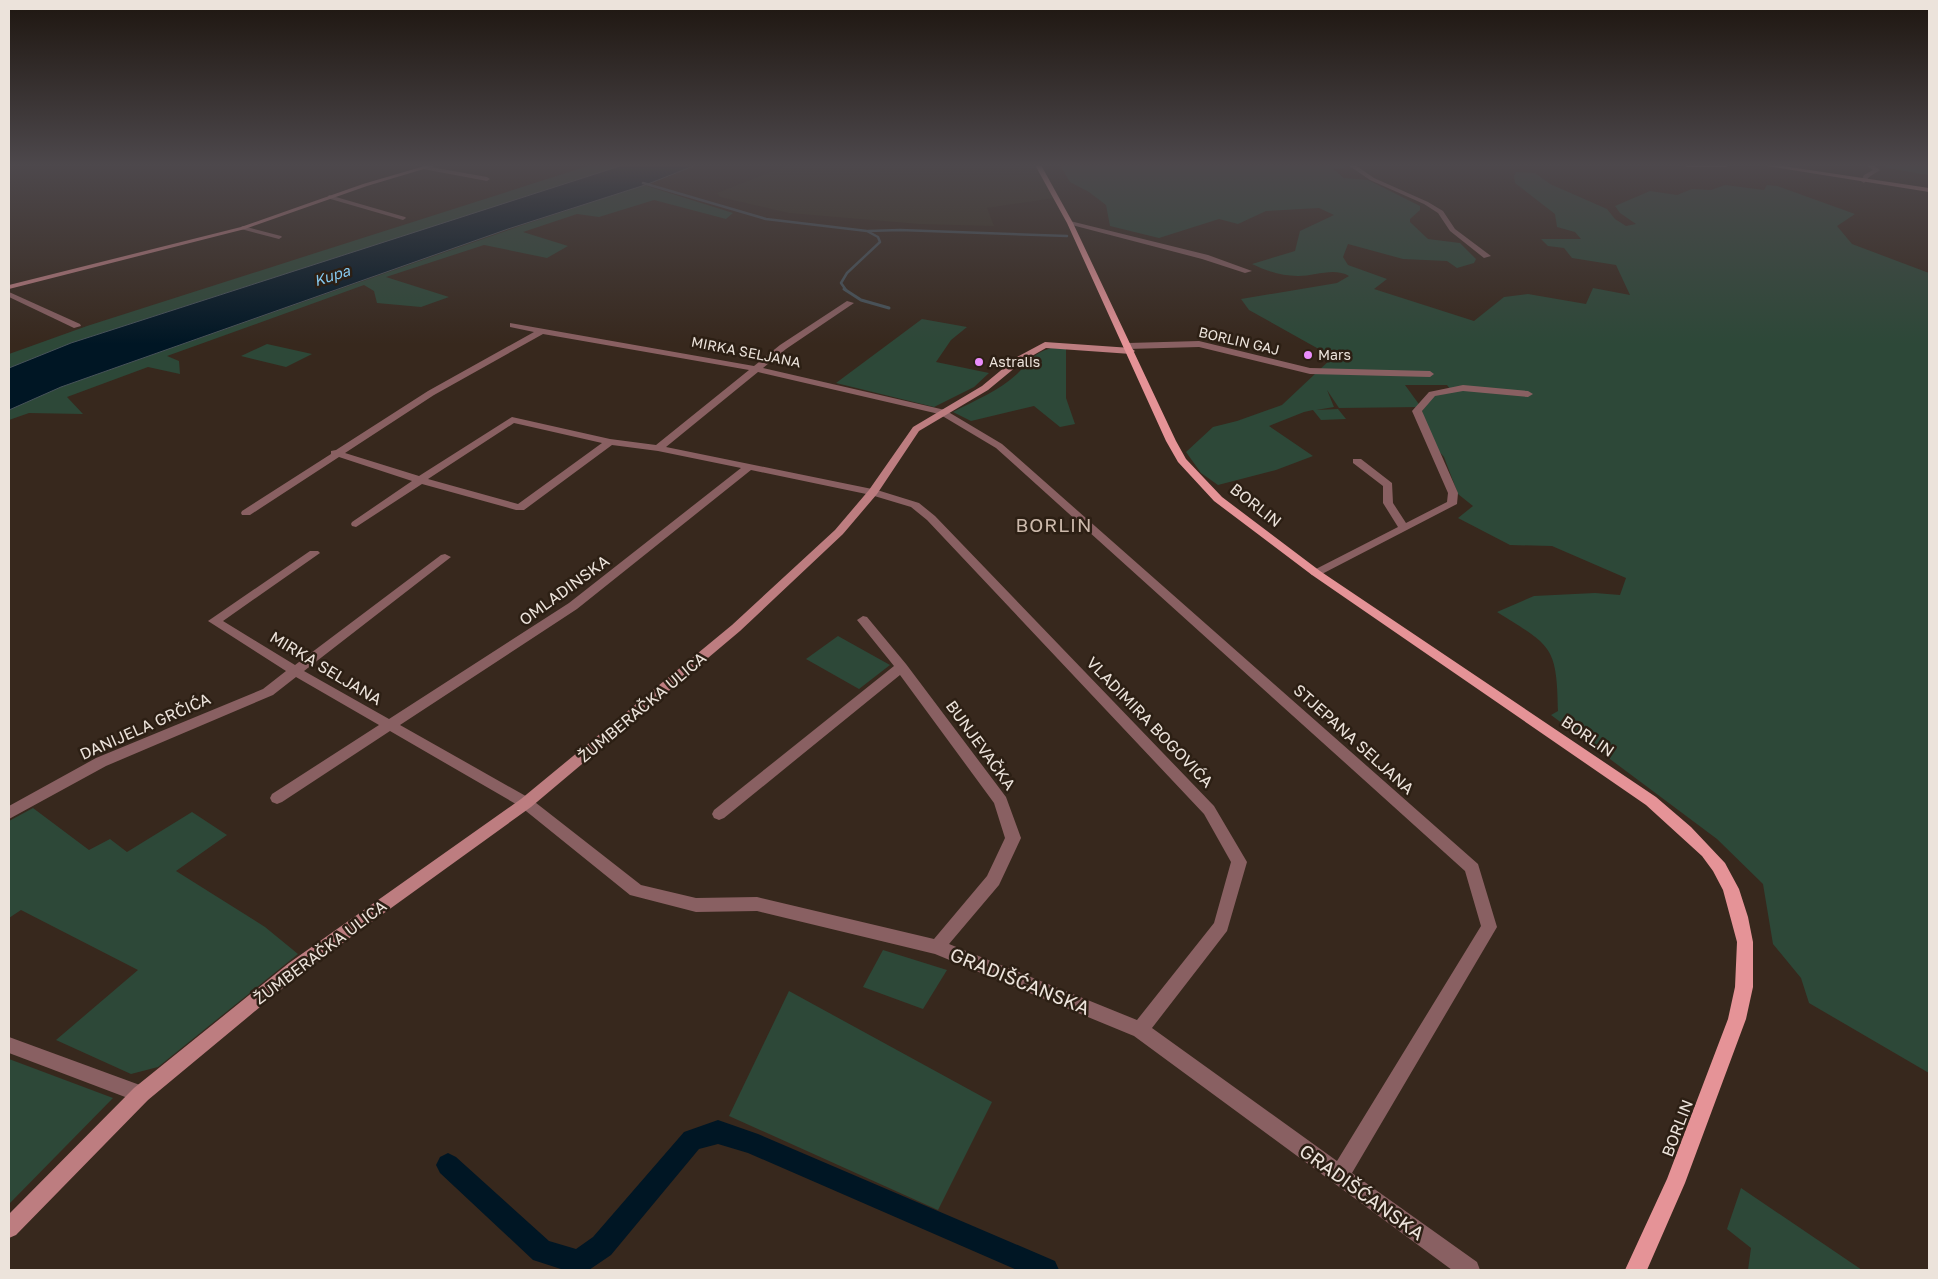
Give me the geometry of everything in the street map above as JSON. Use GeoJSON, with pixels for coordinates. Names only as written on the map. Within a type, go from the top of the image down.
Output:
{"type":"FeatureCollection","features":[{"type":"Feature","properties":{"kind":"main road"},"geometry":{"type":"LineString","coordinates":[[9,287],[252,225]]}},
{"type":"Feature","properties":{"kind":"main road","name":"BORLIN"},"geometry":{"type":"LineString","coordinates":[[1071,225],[1077,242],[1130,348],[1172,441],[1187,466],[1218,499],[1316,573],[1651,801],[1708,852],[1731,889],[1745,942],[1744,987],[1737,1019],[1675,1183],[1636,1270]]}},
{"type":"Feature","properties":{"kind":"main road","name":"ŽUMBERAČKA ULICA"},"geometry":{"type":"LineString","coordinates":[[9,1228],[141,1094],[295,968],[526,803],[736,628],[794,576],[838,532],[873,492],[916,429],[985,388],[1020,359],[1045,346],[1130,348]]}},
{"type":"Feature","properties":{"kind":"street"},"geometry":{"type":"LineString","coordinates":[[1077,225],[1196,255],[1248,271]]}},
{"type":"Feature","properties":{"kind":"street"},"geometry":{"type":"LineString","coordinates":[[1449,225],[1452,230],[1487,256]]}},
{"type":"Feature","properties":{"kind":"street"},"geometry":{"type":"LineString","coordinates":[[243,228],[279,237]]}},
{"type":"Feature","properties":{"kind":"street"},"geometry":{"type":"LineString","coordinates":[[9,294],[77,326]]}},
{"type":"Feature","properties":{"kind":"street"},"geometry":{"type":"LineString","coordinates":[[658,448],[809,329],[850,303]]}},
{"type":"Feature","properties":{"kind":"street","name":"MIRKA SELJANA"},"geometry":{"type":"LineString","coordinates":[[513,325],[758,369],[942,412]]}},
{"type":"Feature","properties":{"kind":"street"},"geometry":{"type":"LineString","coordinates":[[246,513],[431,393],[542,331]]}},
{"type":"Feature","properties":{"kind":"street","name":"BORLIN GAJ"},"geometry":{"type":"LineString","coordinates":[[1130,348],[1199,344],[1310,371],[1430,374]]}},
{"type":"Feature","properties":{"kind":"street"},"geometry":{"type":"LineString","coordinates":[[1316,573],[1452,504],[1453,493],[1417,411],[1432,394],[1463,388],[1528,394]]}},
{"type":"Feature","properties":{"kind":"street","name":"STJEPANA SELJANA"},"geometry":{"type":"LineString","coordinates":[[942,412],[999,446],[1472,868],[1489,927],[1339,1176]]}},
{"type":"Feature","properties":{"kind":"street","name":"VLADIMIRA BOGOVIĆA"},"geometry":{"type":"LineString","coordinates":[[356,524],[512,420],[610,442],[658,448],[873,492],[915,505],[931,518],[1209,810],[1239,862],[1221,926],[1140,1030]]}},
{"type":"Feature","properties":{"kind":"street"},"geometry":{"type":"LineString","coordinates":[[335,454],[520,508],[610,442]]}},
{"type":"Feature","properties":{"kind":"street"},"geometry":{"type":"LineString","coordinates":[[1357,461],[1388,485],[1388,503],[1404,528]]}},
{"type":"Feature","properties":{"kind":"street","name":"OMLADINSKA"},"geometry":{"type":"LineString","coordinates":[[277,798],[573,606],[748,467]]}},
{"type":"Feature","properties":{"kind":"street","name":"MIRKA SELJANA"},"geometry":{"type":"LineString","coordinates":[[314,553],[214,621],[295,671],[526,803]]}},
{"type":"Feature","properties":{"kind":"street","name":"DANIJELA GRČIĆA"},"geometry":{"type":"LineString","coordinates":[[9,813],[100,762],[268,692],[445,557]]}},
{"type":"Feature","properties":{"kind":"street","name":"BUNJEVAČKA"},"geometry":{"type":"LineString","coordinates":[[863,620],[901,666],[1001,801],[1013,838],[993,880],[936,947]]}},
{"type":"Feature","properties":{"kind":"street"},"geometry":{"type":"LineString","coordinates":[[719,814],[901,666]]}},
{"type":"Feature","properties":{"kind":"street","name":"GRADIŠĆANSKA"},"geometry":{"type":"LineString","coordinates":[[526,803],[636,890],[696,905],[757,904],[936,947],[1140,1030],[1469,1270]]}},
{"type":"Feature","properties":{"kind":"street"},"geometry":{"type":"LineString","coordinates":[[9,1045],[141,1094]]}},
{"type":"Feature","properties":{"kind":"shaded area"},"geometry":{"type":"Polygon","coordinates":[[[945,225],[993,225],[994,226],[945,225]]]}},
{"type":"Feature","properties":{"kind":"green space"},"geometry":{"type":"Polygon","coordinates":[[[404,225],[438,225],[71,343],[9,368],[9,354],[87,326],[404,225]]]}},
{"type":"Feature","properties":{"kind":"green space"},"geometry":{"type":"Polygon","coordinates":[[[524,225],[545,225],[523,232],[568,246],[547,258],[484,245],[386,277],[449,297],[421,307],[377,303],[374,291],[364,285],[167,356],[179,361],[180,374],[148,367],[67,397],[83,414],[29,413],[9,420],[9,410],[61,387],[524,225]]]}},
{"type":"Feature","properties":{"kind":"green space"},"geometry":{"type":"Polygon","coordinates":[[[1110,225],[1201,225],[1159,238],[1110,225]]]}},
{"type":"Feature","properties":{"kind":"green space"},"geometry":{"type":"Polygon","coordinates":[[[1313,225],[1413,225],[1428,239],[1460,243],[1476,259],[1474,263],[1457,268],[1447,261],[1403,259],[1348,244],[1343,257],[1348,265],[1387,279],[1374,289],[1474,321],[1504,297],[1528,294],[1586,304],[1593,288],[1630,295],[1616,265],[1572,258],[1564,248],[1548,246],[1541,239],[1581,239],[1575,232],[1557,227],[1557,225],[1839,225],[1837,226],[1852,244],[1929,273],[1929,1073],[1809,1003],[1801,978],[1773,944],[1763,884],[1717,839],[1551,715],[1558,711],[1556,672],[1547,650],[1540,641],[1497,612],[1534,596],[1595,593],[1620,595],[1626,578],[1552,546],[1510,545],[1458,518],[1473,506],[1458,494],[1444,457],[1431,442],[1422,411],[1433,395],[1450,389],[1447,385],[1405,385],[1421,407],[1339,408],[1327,390],[1334,407],[1316,410],[1338,409],[1346,419],[1321,420],[1313,410],[1269,426],[1313,456],[1276,470],[1218,485],[1201,473],[1186,452],[1213,427],[1237,421],[1282,405],[1333,357],[1249,310],[1241,299],[1337,283],[1349,276],[1337,272],[1304,276],[1286,275],[1252,264],[1295,251],[1300,231],[1313,225]]]}},
{"type":"Feature","properties":{"kind":"green space"},"geometry":{"type":"Polygon","coordinates":[[[922,319],[967,327],[951,340],[936,362],[989,373],[974,387],[934,407],[836,383],[922,319]]]}},
{"type":"Feature","properties":{"kind":"green space"},"geometry":{"type":"Polygon","coordinates":[[[267,344],[312,354],[286,367],[241,356],[267,344]]]}},
{"type":"Feature","properties":{"kind":"green space"},"geometry":{"type":"Polygon","coordinates":[[[1051,348],[1066,349],[1066,398],[1075,424],[1060,427],[1034,406],[971,421],[953,412],[1003,385],[1017,374],[1035,355],[1051,348]]]}},
{"type":"Feature","properties":{"kind":"green space"},"geometry":{"type":"Polygon","coordinates":[[[838,636],[890,665],[859,689],[806,659],[838,636]]]}},
{"type":"Feature","properties":{"kind":"green space"},"geometry":{"type":"Polygon","coordinates":[[[33,808],[89,850],[110,839],[127,852],[192,812],[227,835],[176,871],[265,927],[298,954],[158,1067],[131,1074],[56,1040],[138,970],[21,910],[9,918],[9,821],[33,808]]]}},
{"type":"Feature","properties":{"kind":"green space"},"geometry":{"type":"Polygon","coordinates":[[[883,950],[947,970],[923,1009],[863,987],[883,950]]]}},
{"type":"Feature","properties":{"kind":"green space"},"geometry":{"type":"Polygon","coordinates":[[[789,991],[992,1102],[938,1210],[729,1116],[789,991]]]}},
{"type":"Feature","properties":{"kind":"green space"},"geometry":{"type":"Polygon","coordinates":[[[9,1059],[113,1098],[9,1204],[9,1059]]]}},
{"type":"Feature","properties":{"kind":"green space"},"geometry":{"type":"Polygon","coordinates":[[[1741,1188],[1862,1270],[1748,1270],[1751,1248],[1727,1229],[1741,1188]]]}},
{"type":"Feature","properties":{"kind":"water","name":"Kupa"},"geometry":{"type":"Polygon","coordinates":[[[438,225],[521,225],[61,387],[9,410],[9,368],[71,343],[438,225]]]}},
{"type":"Feature","properties":{"kind":"waterway"},"geometry":{"type":"LineString","coordinates":[[814,225],[867,231],[878,237],[880,242],[847,273],[841,283],[846,290]]}},
{"type":"Feature","properties":{"kind":"waterway"},"geometry":{"type":"LineString","coordinates":[[868,231],[900,230],[1067,236]]}},
{"type":"Feature","properties":{"kind":"waterway"},"geometry":{"type":"LineString","coordinates":[[844,289],[861,300],[889,308]]}},
{"type":"Feature","properties":{"kind":"waterway"},"geometry":{"type":"LineString","coordinates":[[448,1165],[542,1251],[579,1262],[602,1246],[692,1140],[718,1132],[750,1142],[1046,1270]]}},
{"type":"Feature","properties":{"kind":"place","name":"Mars"},"geometry":{"type":"Point","coordinates":[1308,355]}},
{"type":"Feature","properties":{"kind":"place","name":"Astralis"},"geometry":{"type":"Point","coordinates":[979,362]}},
{"type":"Feature","properties":{"kind":"district","name":"BORLIN"},"geometry":{"type":"Point","coordinates":[1054,525]}}]}
